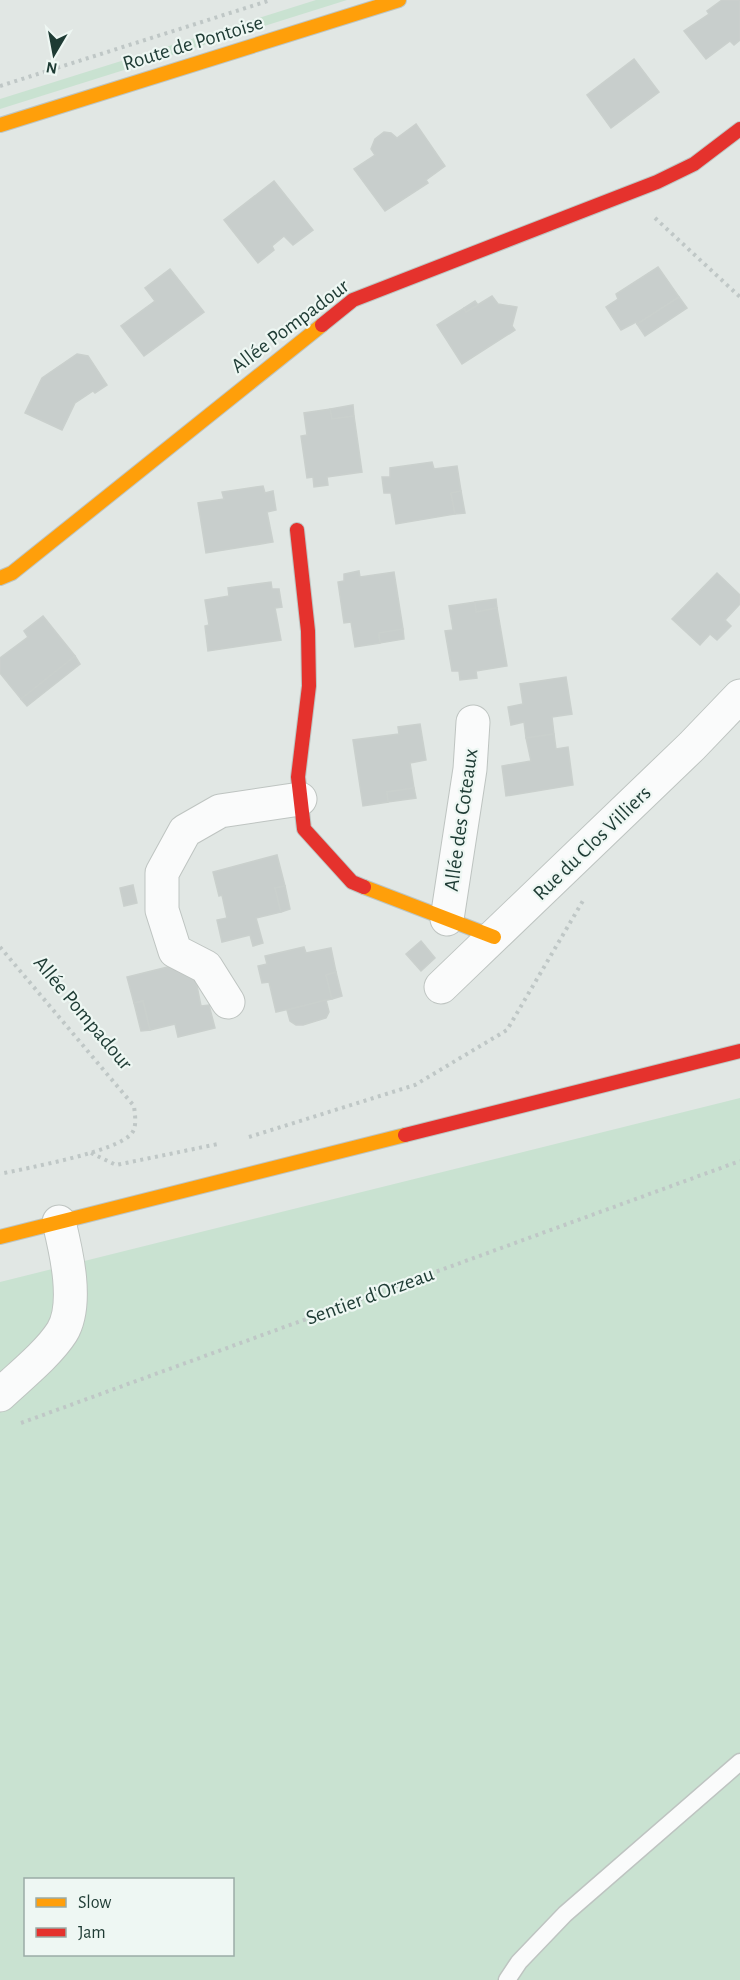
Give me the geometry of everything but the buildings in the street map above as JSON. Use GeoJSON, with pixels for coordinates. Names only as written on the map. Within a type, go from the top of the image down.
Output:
{"type":"FeatureCollection","features":[{"type":"Feature","properties":{"kind":"street","name":"Route de Pontoise"},"geometry":{"type":"LineString","coordinates":[[0,126],[399,0]]}},
{"type":"Feature","properties":{"kind":"street","name":"Allée Pompadour"},"geometry":{"type":"LineString","coordinates":[[0,578],[12,573],[353,300],[639,189],[694,164],[740,129]]}},
{"type":"Feature","properties":{"kind":"street","name":"Allée des Coteaux"},"geometry":{"type":"LineString","coordinates":[[297,530],[308,631],[309,675],[298,777],[304,829],[352,882],[494,937]]}},
{"type":"Feature","properties":{"kind":"street","name":"Rue du Clos Villiers"},"geometry":{"type":"LineString","coordinates":[[441,987],[692,746],[740,696]]}},
{"type":"Feature","properties":{"kind":"street","name":"Allée des Coteaux"},"geometry":{"type":"LineString","coordinates":[[447,919],[470,769],[473,722]]}},
{"type":"Feature","properties":{"kind":"street"},"geometry":{"type":"LineString","coordinates":[[228,1002],[206,967],[174,951],[162,910],[162,873],[185,831],[220,811],[300,799]]}},
{"type":"Feature","properties":{"kind":"street"},"geometry":{"type":"LineString","coordinates":[[0,1237],[740,1051]]}},
{"type":"Feature","properties":{"kind":"street"},"geometry":{"type":"LineString","coordinates":[[0,1395],[34,1363],[63,1330],[71,1298],[67,1257],[59,1222]]}},
{"type":"Feature","properties":{"kind":"lane"},"geometry":{"type":"LineString","coordinates":[[507,1980],[519,1962],[565,1914],[740,1762]]}},
{"type":"Feature","properties":{"kind":"path"},"geometry":{"type":"LineString","coordinates":[[0,86],[271,0]]}},
{"type":"Feature","properties":{"kind":"path"},"geometry":{"type":"LineString","coordinates":[[639,189],[655,219],[740,297]]}},
{"type":"Feature","properties":{"kind":"path"},"geometry":{"type":"LineString","coordinates":[[244,1138],[415,1085],[507,1030],[584,899]]}},
{"type":"Feature","properties":{"kind":"path","name":"Allée Pompadour"},"geometry":{"type":"LineString","coordinates":[[0,947],[134,1106],[136,1122],[133,1132],[123,1142],[91,1153]]}},
{"type":"Feature","properties":{"kind":"path"},"geometry":{"type":"LineString","coordinates":[[0,1174],[91,1153],[116,1164],[221,1144]]}},
{"type":"Feature","properties":{"kind":"path","name":"Sentier d'Orzeau"},"geometry":{"type":"LineString","coordinates":[[10,1426],[740,1161]]}},
{"type":"Feature","properties":{"kind":"green space"},"geometry":{"type":"Polygon","coordinates":[[[316,0],[347,0],[0,109],[0,99],[316,0]]]}},
{"type":"Feature","properties":{"kind":"green space"},"geometry":{"type":"Polygon","coordinates":[[[740,1098],[740,1980],[0,1980],[0,1282],[740,1098]]]}},
{"type":"Feature","properties":{"kind":"traffic: slow"},"geometry":{"type":"LineString","coordinates":[[0,125],[399,0]]}},
{"type":"Feature","properties":{"kind":"traffic: slow"},"geometry":{"type":"LineString","coordinates":[[0,578],[12,573],[322,325]]}},
{"type":"Feature","properties":{"kind":"traffic: slow"},"geometry":{"type":"LineString","coordinates":[[364,887],[494,937]]}},
{"type":"Feature","properties":{"kind":"traffic: slow"},"geometry":{"type":"LineString","coordinates":[[0,1237],[405,1135]]}},
{"type":"Feature","properties":{"kind":"traffic: jam"},"geometry":{"type":"LineString","coordinates":[[322,325],[353,300],[657,182],[694,164],[740,129]]}},
{"type":"Feature","properties":{"kind":"traffic: jam"},"geometry":{"type":"LineString","coordinates":[[297,530],[308,631],[309,686],[298,777],[304,829],[352,882],[364,887]]}},
{"type":"Feature","properties":{"kind":"traffic: jam"},"geometry":{"type":"LineString","coordinates":[[405,1135],[740,1051]]}}]}
